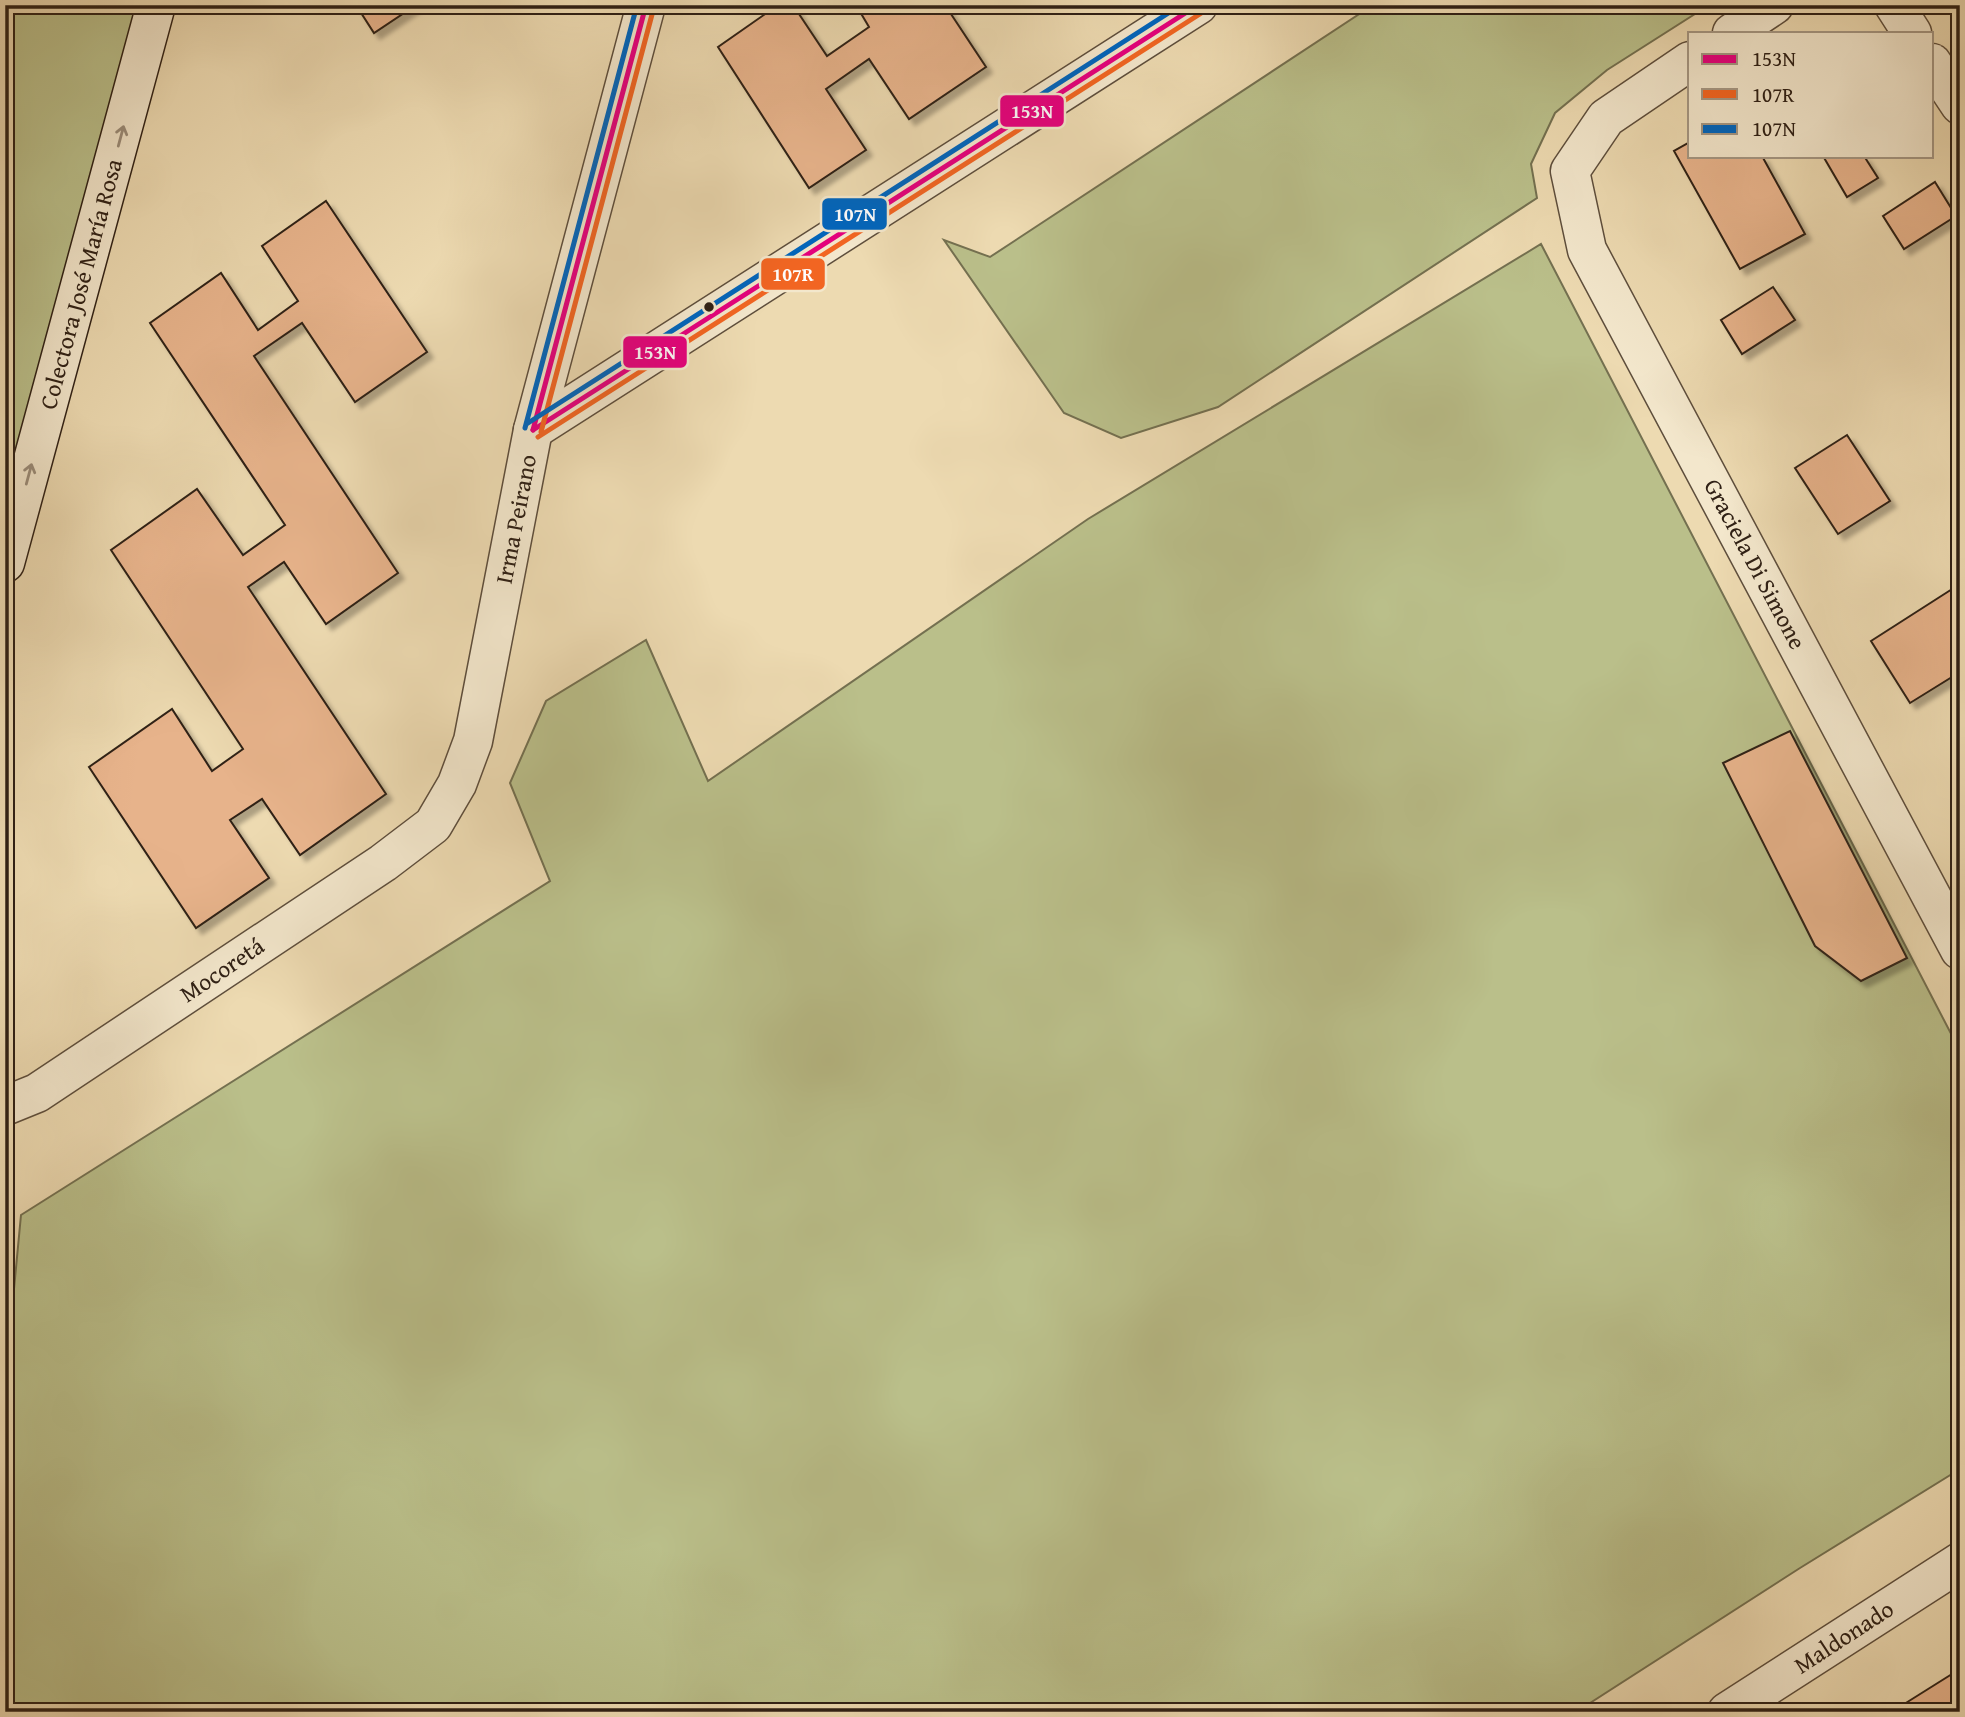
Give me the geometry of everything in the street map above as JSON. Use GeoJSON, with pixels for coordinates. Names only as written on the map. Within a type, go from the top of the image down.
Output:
{"type":"FeatureCollection","features":[{"type":"Feature","properties":{"kind":"street","name":"Colectora José María Rosa"},"geometry":{"type":"LineString","coordinates":[[5,564],[156,5]]}},
{"type":"Feature","properties":{"kind":"street","name":"Irma Peirano"},"geometry":{"type":"LineString","coordinates":[[433,825],[457,785],[473,741],[533,430],[646,5]]}},
{"type":"Feature","properties":{"kind":"street"},"geometry":{"type":"LineString","coordinates":[[533,430],[1198,5]]}},
{"type":"Feature","properties":{"kind":"street"},"geometry":{"type":"LineString","coordinates":[[1734,32],[1774,5]]}},
{"type":"Feature","properties":{"kind":"street"},"geometry":{"type":"LineString","coordinates":[[1894,5],[1912,32]]}},
{"type":"Feature","properties":{"kind":"street","name":"Graciela Di Simone"},"geometry":{"type":"LineString","coordinates":[[1688,62],[1606,118],[1570,171],[1587,250],[1960,950]]}},
{"type":"Feature","properties":{"kind":"street"},"geometry":{"type":"LineString","coordinates":[[1934,65],[1960,105]]}},
{"type":"Feature","properties":{"kind":"street","name":"Mocoretá"},"geometry":{"type":"LineString","coordinates":[[5,1106],[37,1093],[383,863],[433,825]]}},
{"type":"Feature","properties":{"kind":"street","name":"Maldonado"},"geometry":{"type":"LineString","coordinates":[[1727,1712],[1960,1562]]}},
{"type":"Feature","properties":{"kind":"green space"},"geometry":{"type":"Polygon","coordinates":[[[5,5],[156,5],[5,563],[5,5]]]}},
{"type":"Feature","properties":{"kind":"green space"},"geometry":{"type":"Polygon","coordinates":[[[1373,5],[1709,5],[1607,70],[1555,113],[1531,164],[1537,198],[1218,407],[1121,438],[1064,413],[944,240],[990,257],[1373,5]]]}},
{"type":"Feature","properties":{"kind":"green space"},"geometry":{"type":"Polygon","coordinates":[[[1541,244],[1960,1051],[1960,1469],[1576,1712],[5,1712],[5,1384],[21,1215],[550,881],[510,783],[546,701],[646,640],[708,781],[1088,519],[1541,244]]]}},
{"type":"Feature","properties":{"kind":"building"},"geometry":{"type":"Polygon","coordinates":[[[356,5],[416,5],[374,33],[356,5]]]}},
{"type":"Feature","properties":{"kind":"building"},"geometry":{"type":"Polygon","coordinates":[[[778,5],[793,5],[827,56],[869,27],[856,5],[945,5],[986,67],[909,119],[869,59],[826,89],[866,150],[809,188],[718,47],[778,5]]]}},
{"type":"Feature","properties":{"kind":"building"},"geometry":{"type":"Polygon","coordinates":[[[1688,143],[1688,158],[1763,158],[1805,234],[1740,269],[1674,151],[1688,143]]]}},
{"type":"Feature","properties":{"kind":"building"},"geometry":{"type":"Polygon","coordinates":[[[1824,158],[1865,158],[1878,178],[1847,197],[1824,158]]]}},
{"type":"Feature","properties":{"kind":"building"},"geometry":{"type":"Polygon","coordinates":[[[1935,182],[1956,216],[1904,249],[1883,216],[1935,182]]]}},
{"type":"Feature","properties":{"kind":"building"},"geometry":{"type":"Polygon","coordinates":[[[326,201],[427,352],[355,402],[302,323],[254,356],[398,573],[326,624],[284,562],[248,587],[386,794],[300,855],[262,799],[230,820],[269,878],[196,928],[89,767],[172,709],[212,771],[243,749],[111,550],[197,489],[243,555],[285,525],[150,323],[221,273],[258,330],[298,301],[262,246],[326,201]]]}},
{"type":"Feature","properties":{"kind":"building"},"geometry":{"type":"Polygon","coordinates":[[[1773,287],[1795,320],[1742,354],[1721,320],[1773,287]]]}},
{"type":"Feature","properties":{"kind":"building"},"geometry":{"type":"Polygon","coordinates":[[[1847,435],[1890,501],[1838,534],[1795,468],[1847,435]]]}},
{"type":"Feature","properties":{"kind":"building"},"geometry":{"type":"Polygon","coordinates":[[[1960,584],[1960,672],[1910,703],[1871,641],[1960,584]]]}},
{"type":"Feature","properties":{"kind":"building"},"geometry":{"type":"Polygon","coordinates":[[[1790,731],[1907,958],[1861,981],[1815,946],[1723,763],[1790,731]]]}},
{"type":"Feature","properties":{"kind":"building"},"geometry":{"type":"Polygon","coordinates":[[[1960,1669],[1960,1712],[1904,1712],[1901,1706],[1960,1669]]]}},
{"type":"Feature","properties":{"kind":"transit line","name":"107N"},"geometry":{"type":"LineString","coordinates":[[525,428],[637,5]]}},
{"type":"Feature","properties":{"kind":"transit line","name":"153N"},"geometry":{"type":"LineString","coordinates":[[533,430],[646,5]]}},
{"type":"Feature","properties":{"kind":"transit line","name":"107N"},"geometry":{"type":"LineString","coordinates":[[528,423],[1181,5]]}},
{"type":"Feature","properties":{"kind":"transit line","name":"153N"},"geometry":{"type":"LineString","coordinates":[[533,430],[1198,5]]}},
{"type":"Feature","properties":{"kind":"transit line","name":"107R"},"geometry":{"type":"LineString","coordinates":[[541,432],[654,7]]}},
{"type":"Feature","properties":{"kind":"transit line","name":"107R"},"geometry":{"type":"LineString","coordinates":[[538,437],[1203,12]]}}]}
